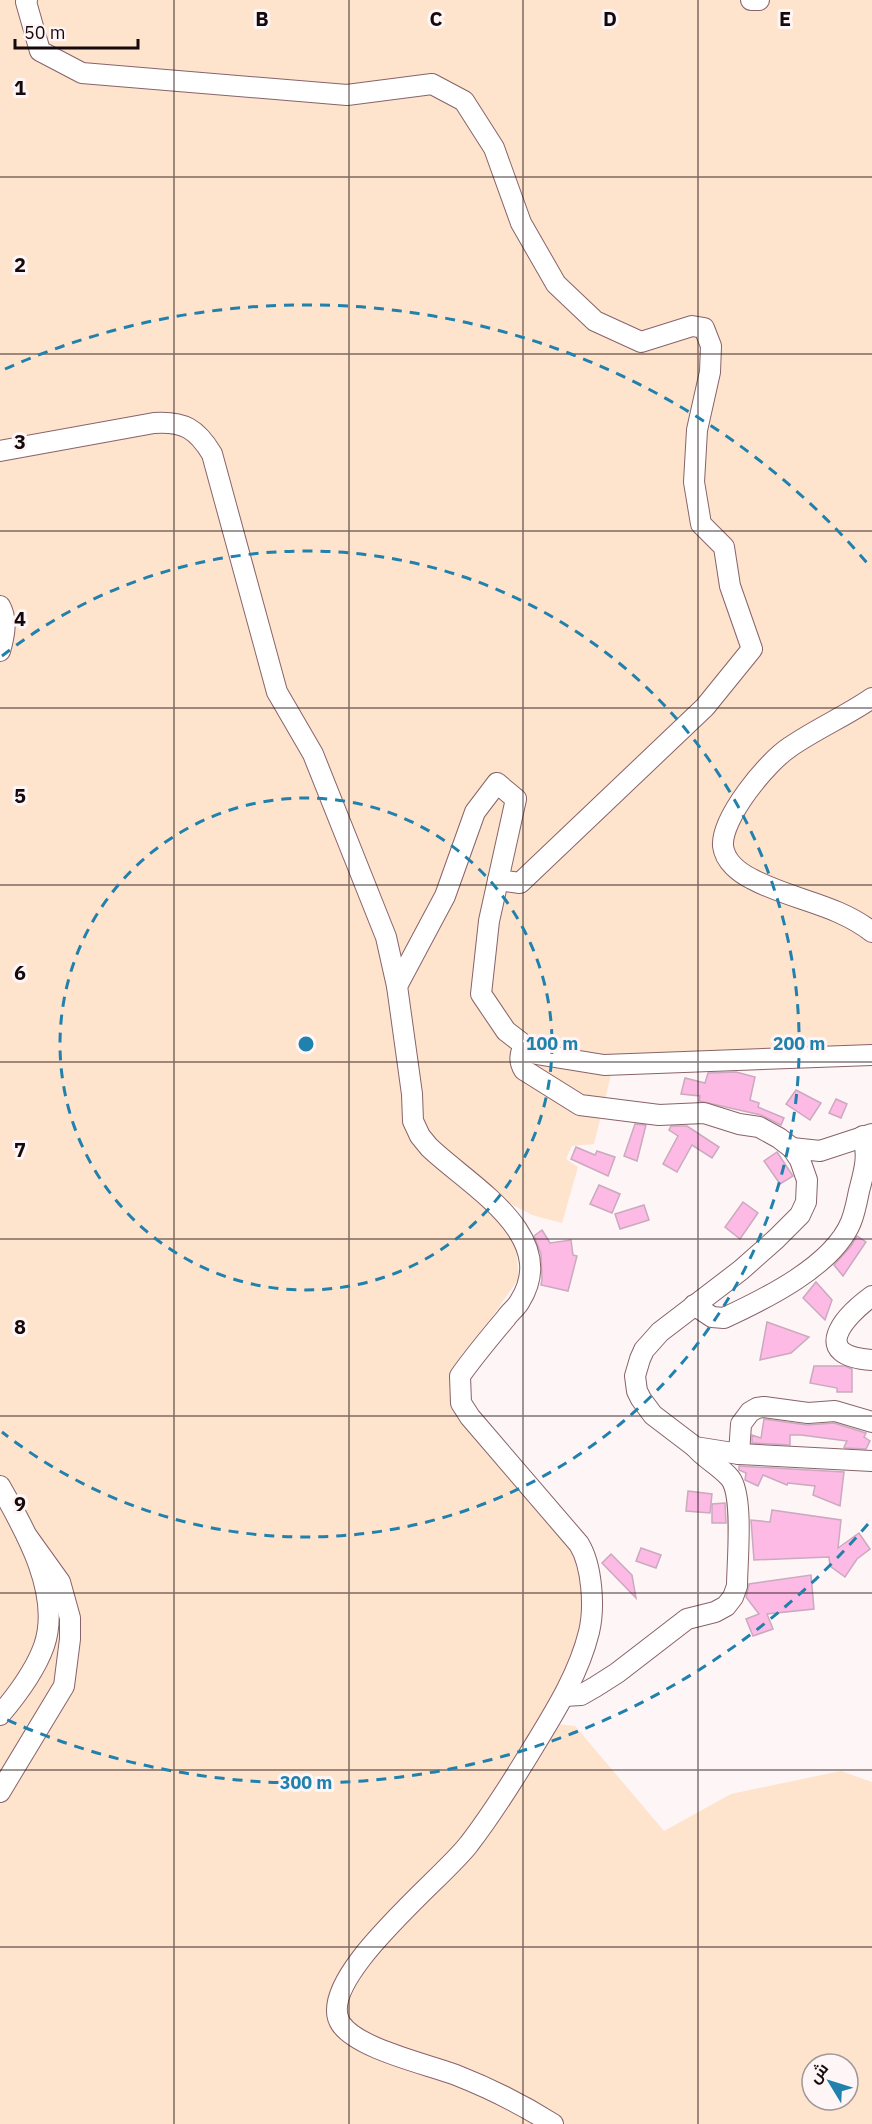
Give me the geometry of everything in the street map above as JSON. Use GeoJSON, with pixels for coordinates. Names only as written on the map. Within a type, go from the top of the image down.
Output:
{"type":"FeatureCollection","features":[{"type":"Feature","properties":{"kind":"street"},"geometry":{"type":"LineString","coordinates":[[27,0],[40,51],[82,73],[347,95],[432,84],[464,101],[494,148],[521,223],[556,284],[595,321],[641,342],[692,326],[704,328],[711,346],[710,372],[697,430],[694,482],[701,524],[724,547],[730,586],[752,648],[705,707],[520,883],[498,880]]}},
{"type":"Feature","properties":{"kind":"street"},"geometry":{"type":"LineString","coordinates":[[750,0],[759,0]]}},
{"type":"Feature","properties":{"kind":"street"},"geometry":{"type":"LineString","coordinates":[[0,451],[154,423],[171,422],[189,428],[202,438],[212,454],[277,692],[313,754],[386,937],[397,986],[412,1094],[413,1121],[420,1136],[448,1165],[508,1215],[529,1250],[527,1287],[520,1301],[460,1376],[461,1403],[470,1417],[586,1555],[592,1602],[589,1631],[564,1696],[516,1776],[468,1846],[378,1938],[350,1975],[336,2004],[336,2017],[343,2027],[357,2038],[457,2076],[524,2107],[553,2124]]}},
{"type":"Feature","properties":{"kind":"street"},"geometry":{"type":"LineString","coordinates":[[0,606],[4,625],[0,651]]}},
{"type":"Feature","properties":{"kind":"street"},"geometry":{"type":"LineString","coordinates":[[872,698],[856,710],[790,747],[766,767],[729,820],[723,846],[731,865],[750,878],[775,890],[857,920],[872,932]]}},
{"type":"Feature","properties":{"kind":"street"},"geometry":{"type":"LineString","coordinates":[[397,986],[445,896],[475,812],[497,783],[516,799],[489,921],[481,994],[506,1031],[536,1054],[603,1065],[872,1055]]}},
{"type":"Feature","properties":{"kind":"street"},"geometry":{"type":"LineString","coordinates":[[525,1046],[520,1054],[524,1070],[580,1105],[659,1115],[704,1113],[739,1124],[759,1127],[792,1148],[800,1160],[807,1180],[806,1202],[800,1215],[741,1270],[660,1332],[644,1350],[635,1376],[640,1399],[653,1415],[695,1447],[732,1480],[738,1511],[737,1586],[733,1597],[726,1606],[716,1612],[687,1619],[588,1691],[581,1695],[564,1696]]}},
{"type":"Feature","properties":{"kind":"street"},"geometry":{"type":"LineString","coordinates":[[694,1305],[712,1317],[724,1317],[797,1279],[843,1237],[854,1212],[865,1171],[868,1135],[820,1151],[792,1148]]}},
{"type":"Feature","properties":{"kind":"street"},"geometry":{"type":"LineString","coordinates":[[872,1296],[845,1323],[838,1334],[836,1344],[839,1351],[847,1357],[872,1359]]}},
{"type":"Feature","properties":{"kind":"street"},"geometry":{"type":"LineString","coordinates":[[739,1454],[741,1424],[750,1412],[757,1408],[808,1413],[835,1411],[872,1422]]}},
{"type":"Feature","properties":{"kind":"street"},"geometry":{"type":"LineString","coordinates":[[695,1447],[739,1454],[872,1461]]}},
{"type":"Feature","properties":{"kind":"street"},"geometry":{"type":"LineString","coordinates":[[0,1486],[27,1536],[60,1582],[70,1618],[70,1639],[63,1686],[0,1792]]}},
{"type":"Feature","properties":{"kind":"street"},"geometry":{"type":"LineString","coordinates":[[0,1715],[35,1666],[48,1634],[48,1604],[45,1586],[27,1536]]}},
{"type":"Feature","properties":{"kind":"shaded area"},"geometry":{"type":"Polygon","coordinates":[[[0,0],[872,0],[872,1049],[612,1071],[594,1144],[572,1146],[566,1159],[578,1167],[562,1223],[532,1215],[509,1203],[464,1168],[503,1221],[516,1250],[519,1278],[492,1317],[462,1354],[450,1375],[451,1405],[457,1418],[523,1489],[576,1554],[583,1580],[585,1610],[572,1666],[538,1722],[575,1726],[664,1831],[731,1794],[841,1771],[872,1782],[872,2124],[0,2124],[0,0]]]}},
{"type":"Feature","properties":{"kind":"building"},"geometry":{"type":"Polygon","coordinates":[[[736,1072],[755,1077],[750,1100],[759,1103],[758,1107],[784,1118],[781,1125],[761,1115],[699,1101],[700,1096],[681,1094],[685,1078],[705,1083],[708,1073],[736,1072]]]}},
{"type":"Feature","properties":{"kind":"building"},"geometry":{"type":"Polygon","coordinates":[[[796,1090],[821,1103],[810,1120],[786,1104],[796,1090]]]}},
{"type":"Feature","properties":{"kind":"building"},"geometry":{"type":"Polygon","coordinates":[[[836,1099],[847,1104],[841,1118],[829,1113],[836,1099]]]}},
{"type":"Feature","properties":{"kind":"building"},"geometry":{"type":"Polygon","coordinates":[[[635,1124],[646,1125],[637,1161],[624,1156],[635,1124]]]}},
{"type":"Feature","properties":{"kind":"building"},"geometry":{"type":"Polygon","coordinates":[[[671,1126],[687,1126],[719,1147],[712,1158],[692,1145],[677,1172],[663,1164],[678,1136],[669,1130],[671,1126]]]}},
{"type":"Feature","properties":{"kind":"building"},"geometry":{"type":"Polygon","coordinates":[[[576,1147],[595,1155],[597,1151],[615,1157],[608,1176],[571,1159],[576,1147]]]}},
{"type":"Feature","properties":{"kind":"building"},"geometry":{"type":"Polygon","coordinates":[[[777,1152],[793,1176],[780,1184],[764,1161],[777,1152]]]}},
{"type":"Feature","properties":{"kind":"building"},"geometry":{"type":"Polygon","coordinates":[[[599,1185],[620,1194],[612,1213],[590,1204],[599,1185]]]}},
{"type":"Feature","properties":{"kind":"building"},"geometry":{"type":"Polygon","coordinates":[[[743,1202],[758,1213],[740,1239],[725,1227],[743,1202]]]}},
{"type":"Feature","properties":{"kind":"building"},"geometry":{"type":"Polygon","coordinates":[[[644,1205],[649,1220],[620,1229],[615,1214],[644,1205]]]}},
{"type":"Feature","properties":{"kind":"building"},"geometry":{"type":"Polygon","coordinates":[[[542,1230],[550,1243],[571,1240],[573,1255],[577,1256],[568,1291],[541,1285],[541,1254],[534,1236],[542,1230]]]}},
{"type":"Feature","properties":{"kind":"building"},"geometry":{"type":"Polygon","coordinates":[[[857,1236],[866,1242],[843,1276],[834,1265],[857,1236]]]}},
{"type":"Feature","properties":{"kind":"building"},"geometry":{"type":"Polygon","coordinates":[[[816,1282],[832,1300],[825,1320],[803,1298],[816,1282]]]}},
{"type":"Feature","properties":{"kind":"building"},"geometry":{"type":"Polygon","coordinates":[[[767,1322],[809,1337],[791,1353],[760,1360],[767,1322]]]}},
{"type":"Feature","properties":{"kind":"building"},"geometry":{"type":"Polygon","coordinates":[[[814,1366],[845,1366],[852,1369],[852,1392],[837,1392],[837,1388],[810,1383],[814,1366]]]}},
{"type":"Feature","properties":{"kind":"building"},"geometry":{"type":"Polygon","coordinates":[[[764,1419],[807,1425],[834,1423],[866,1433],[864,1437],[870,1441],[866,1449],[845,1448],[847,1441],[801,1435],[790,1435],[790,1445],[752,1443],[752,1435],[761,1438],[764,1419]]]}},
{"type":"Feature","properties":{"kind":"building"},"geometry":{"type":"Polygon","coordinates":[[[739,1466],[844,1472],[840,1506],[813,1495],[815,1486],[788,1483],[787,1485],[763,1475],[758,1486],[745,1480],[746,1473],[739,1470],[739,1466]]]}},
{"type":"Feature","properties":{"kind":"building"},"geometry":{"type":"Polygon","coordinates":[[[688,1491],[712,1494],[710,1513],[686,1511],[688,1491]]]}},
{"type":"Feature","properties":{"kind":"building"},"geometry":{"type":"Polygon","coordinates":[[[725,1503],[726,1523],[712,1523],[712,1504],[725,1503]]]}},
{"type":"Feature","properties":{"kind":"building"},"geometry":{"type":"Polygon","coordinates":[[[772,1510],[841,1520],[838,1548],[859,1533],[870,1549],[857,1559],[845,1577],[830,1566],[829,1557],[754,1560],[751,1520],[770,1522],[772,1510]]]}},
{"type":"Feature","properties":{"kind":"building"},"geometry":{"type":"Polygon","coordinates":[[[641,1548],[661,1555],[656,1568],[636,1561],[641,1548]]]}},
{"type":"Feature","properties":{"kind":"building"},"geometry":{"type":"Polygon","coordinates":[[[611,1554],[632,1575],[636,1598],[602,1563],[611,1554]]]}},
{"type":"Feature","properties":{"kind":"building"},"geometry":{"type":"Polygon","coordinates":[[[811,1575],[814,1609],[767,1614],[773,1629],[753,1636],[746,1619],[759,1614],[746,1597],[749,1584],[811,1575]]]}}]}
